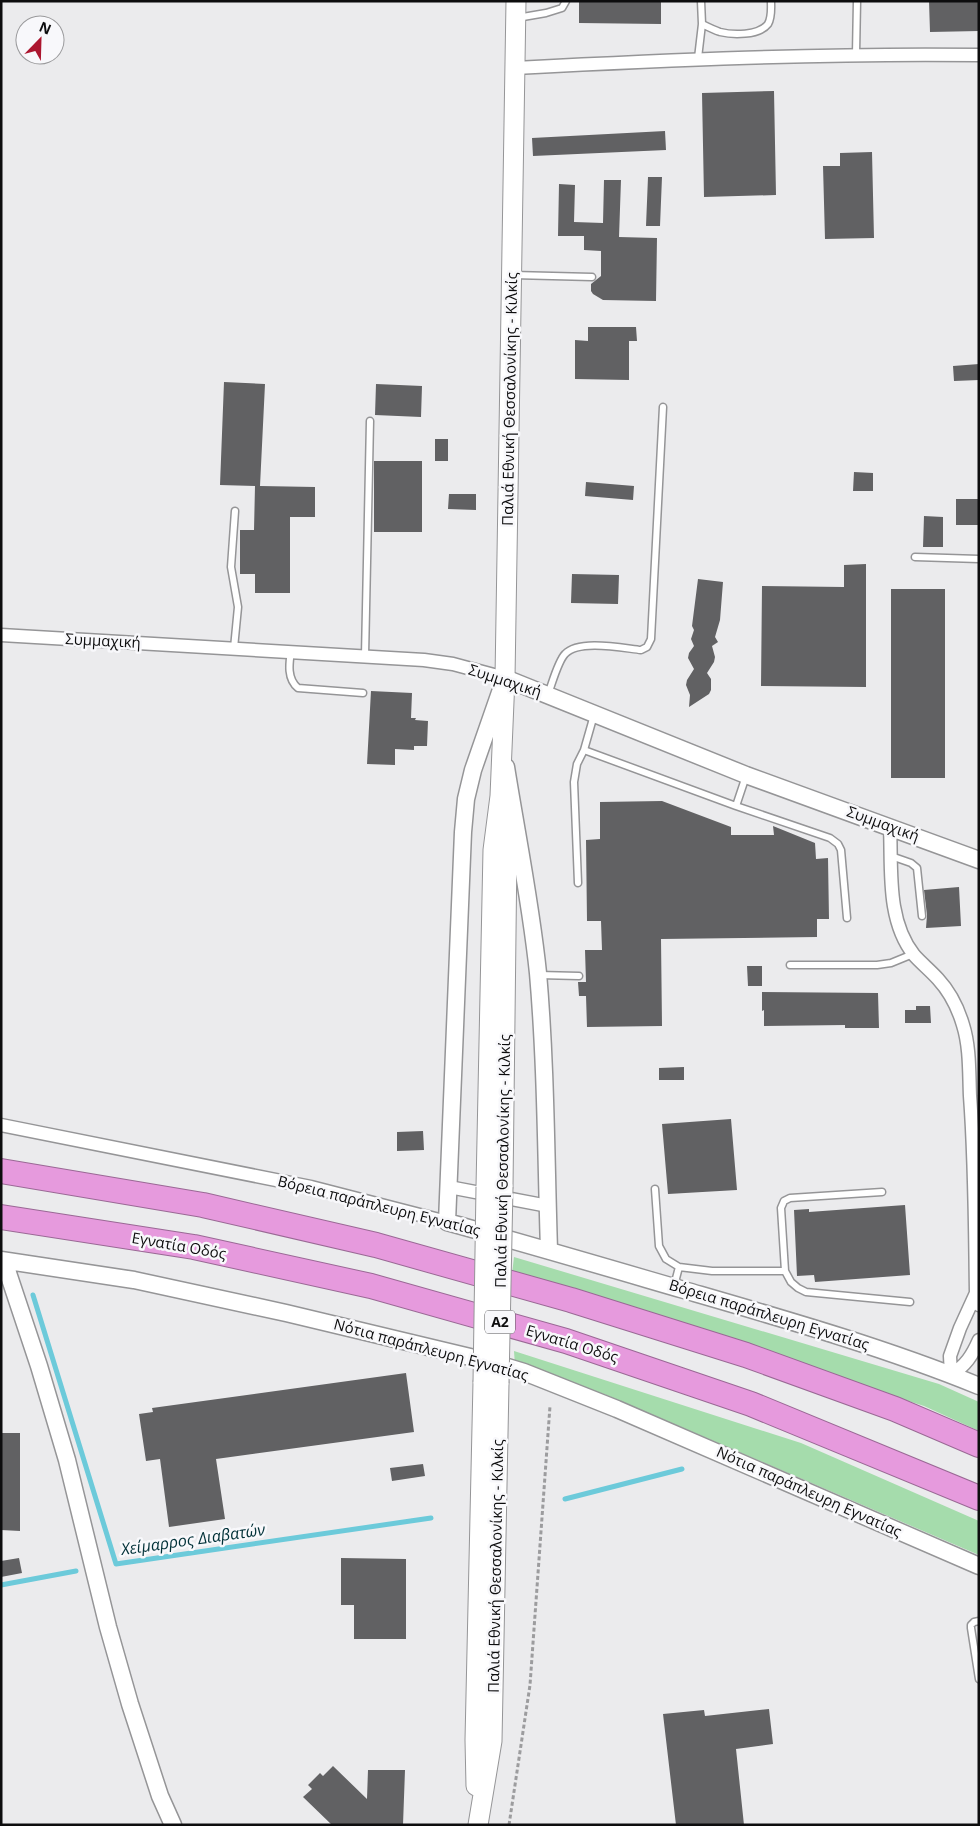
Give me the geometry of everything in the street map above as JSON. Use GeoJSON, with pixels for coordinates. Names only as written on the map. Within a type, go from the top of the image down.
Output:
{"type":"FeatureCollection","features":[{"type":"Feature","properties":{"kind":"highway"},"geometry":{"type":"LineString","coordinates":[[1,1171],[213,1207],[376,1245],[552,1294],[746,1355],[895,1409],[979,1446]]}},
{"type":"Feature","properties":{"kind":"highway","name":"Εγνατία Οδός"},"geometry":{"type":"LineString","coordinates":[[1,1217],[194,1247],[371,1286],[566,1340],[751,1404],[979,1498]]}},
{"type":"Feature","properties":{"kind":"main road","name":"Παλιά Εθνική Θεσσαλονίκης - Κιλκίς"},"geometry":{"type":"LineString","coordinates":[[477,1825],[475,1730],[491,1383],[495,1187],[492,850],[500,796],[504,678],[516,10]]}},
{"type":"Feature","properties":{"kind":"street"},"geometry":{"type":"LineString","coordinates":[[515,68],[698,58],[856,54],[979,55]]}},
{"type":"Feature","properties":{"kind":"street","name":"Συμμαχική"},"geometry":{"type":"LineString","coordinates":[[1,635],[292,651],[424,660],[453,664],[504,678],[746,775],[979,860]]}},
{"type":"Feature","properties":{"kind":"street"},"geometry":{"type":"LineString","coordinates":[[448,1222],[463,832],[466,799],[473,770],[504,678]]}},
{"type":"Feature","properties":{"kind":"street"},"geometry":{"type":"LineString","coordinates":[[502,740],[533,930],[538,975],[549,1250]]}},
{"type":"Feature","properties":{"kind":"street"},"geometry":{"type":"LineString","coordinates":[[890,826],[895,916],[901,933],[913,954],[950,994],[964,1026],[967,1048],[977,1166],[977,1299],[950,1356],[952,1375]]}},
{"type":"Feature","properties":{"kind":"street","name":"Βόρεια παράπλευρη Εγνατίας"},"geometry":{"type":"LineString","coordinates":[[1,1126],[311,1187],[448,1222],[818,1328],[885,1350],[979,1386]]}},
{"type":"Feature","properties":{"kind":"street"},"geometry":{"type":"LineString","coordinates":[[449,1186],[548,1206]]}},
{"type":"Feature","properties":{"kind":"street"},"geometry":{"type":"LineString","coordinates":[[3,1260],[39,1366],[67,1460],[108,1627],[130,1704],[160,1796],[173,1825]]}},
{"type":"Feature","properties":{"kind":"street","name":"Νότια παράπλευρη Εγνατίας"},"geometry":{"type":"LineString","coordinates":[[3,1260],[144,1282],[286,1313],[508,1367],[617,1409],[979,1566]]}},
{"type":"Feature","properties":{"kind":"street"},"geometry":{"type":"LineString","coordinates":[[952,1375],[970,1360],[979,1340]]}},
{"type":"Feature","properties":{"kind":"lane"},"geometry":{"type":"LineString","coordinates":[[516,10],[546,13],[562,8],[566,1]]}},
{"type":"Feature","properties":{"kind":"lane"},"geometry":{"type":"LineString","coordinates":[[698,58],[702,24],[701,1]]}},
{"type":"Feature","properties":{"kind":"lane"},"geometry":{"type":"LineString","coordinates":[[702,24],[721,32],[741,33],[759,31],[767,25],[771,16],[771,1]]}},
{"type":"Feature","properties":{"kind":"lane"},"geometry":{"type":"LineString","coordinates":[[856,54],[857,1]]}},
{"type":"Feature","properties":{"kind":"lane"},"geometry":{"type":"LineString","coordinates":[[512,275],[592,277]]}},
{"type":"Feature","properties":{"kind":"lane"},"geometry":{"type":"LineString","coordinates":[[548,695],[563,655],[572,648],[586,645],[642,650],[647,647],[651,639],[663,407]]}},
{"type":"Feature","properties":{"kind":"lane"},"geometry":{"type":"LineString","coordinates":[[365,656],[370,422]]}},
{"type":"Feature","properties":{"kind":"lane"},"geometry":{"type":"LineString","coordinates":[[234,648],[238,607],[231,567],[235,511]]}},
{"type":"Feature","properties":{"kind":"lane"},"geometry":{"type":"LineString","coordinates":[[915,557],[979,559]]}},
{"type":"Feature","properties":{"kind":"lane"},"geometry":{"type":"LineString","coordinates":[[292,651],[289,665],[292,683],[298,688],[363,693]]}},
{"type":"Feature","properties":{"kind":"lane"},"geometry":{"type":"LineString","coordinates":[[578,883],[574,782],[577,764],[584,750],[594,715]]}},
{"type":"Feature","properties":{"kind":"lane"},"geometry":{"type":"LineString","coordinates":[[584,750],[736,806],[825,836],[838,844],[841,850],[847,918]]}},
{"type":"Feature","properties":{"kind":"lane"},"geometry":{"type":"LineString","coordinates":[[736,806],[746,775]]}},
{"type":"Feature","properties":{"kind":"lane"},"geometry":{"type":"LineString","coordinates":[[891,856],[912,863],[917,868],[922,916]]}},
{"type":"Feature","properties":{"kind":"lane"},"geometry":{"type":"LineString","coordinates":[[790,965],[877,965],[913,954]]}},
{"type":"Feature","properties":{"kind":"lane"},"geometry":{"type":"LineString","coordinates":[[538,975],[579,976]]}},
{"type":"Feature","properties":{"kind":"lane"},"geometry":{"type":"LineString","coordinates":[[655,1189],[659,1246],[666,1259],[679,1267],[712,1271],[784,1271]]}},
{"type":"Feature","properties":{"kind":"lane"},"geometry":{"type":"LineString","coordinates":[[882,1192],[790,1198],[784,1201],[781,1208],[784,1271],[791,1282],[806,1292],[910,1302]]}},
{"type":"Feature","properties":{"kind":"lane"},"geometry":{"type":"LineString","coordinates":[[674,1287],[679,1267]]}},
{"type":"Feature","properties":{"kind":"lane"},"geometry":{"type":"LineString","coordinates":[[979,1621],[974,1622],[971,1628],[979,1679]]}},
{"type":"Feature","properties":{"kind":"path"},"geometry":{"type":"LineString","coordinates":[[509,1825],[530,1685],[550,1406]]}},
{"type":"Feature","properties":{"kind":"green space"},"geometry":{"type":"Polygon","coordinates":[[[514,1257],[939,1384],[979,1402],[979,1431],[924,1406],[512,1274],[514,1257]]]}},
{"type":"Feature","properties":{"kind":"green space"},"geometry":{"type":"Polygon","coordinates":[[[514,1351],[801,1443],[979,1521],[979,1555],[604,1394],[515,1366],[514,1351]]]}},
{"type":"Feature","properties":{"kind":"building"},"geometry":{"type":"Polygon","coordinates":[[[579,1],[661,1],[661,24],[579,23],[579,1]]]}},
{"type":"Feature","properties":{"kind":"building"},"geometry":{"type":"Polygon","coordinates":[[[929,1],[979,1],[979,31],[930,32],[929,1]]]}},
{"type":"Feature","properties":{"kind":"building"},"geometry":{"type":"Polygon","coordinates":[[[774,91],[776,195],[704,197],[702,93],[774,91]]]}},
{"type":"Feature","properties":{"kind":"building"},"geometry":{"type":"Polygon","coordinates":[[[665,131],[666,150],[533,156],[532,138],[665,131]]]}},
{"type":"Feature","properties":{"kind":"building"},"geometry":{"type":"Polygon","coordinates":[[[872,152],[874,238],[825,239],[823,166],[840,166],[840,153],[872,152]]]}},
{"type":"Feature","properties":{"kind":"building"},"geometry":{"type":"Polygon","coordinates":[[[648,177],[662,177],[660,226],[646,226],[648,177]]]}},
{"type":"Feature","properties":{"kind":"building"},"geometry":{"type":"Polygon","coordinates":[[[604,180],[621,180],[619,237],[657,238],[656,301],[603,300],[593,294],[591,284],[601,276],[601,251],[584,250],[584,236],[558,236],[559,184],[575,185],[574,222],[603,223],[604,180]]]}},
{"type":"Feature","properties":{"kind":"building"},"geometry":{"type":"Polygon","coordinates":[[[588,327],[636,327],[637,341],[629,341],[629,380],[575,379],[575,340],[588,341],[588,327]]]}},
{"type":"Feature","properties":{"kind":"building"},"geometry":{"type":"Polygon","coordinates":[[[979,364],[979,380],[954,381],[953,366],[979,364]]]}},
{"type":"Feature","properties":{"kind":"building"},"geometry":{"type":"Polygon","coordinates":[[[224,382],[265,384],[260,486],[315,487],[315,517],[290,517],[290,593],[255,593],[255,574],[240,574],[240,530],[254,530],[255,486],[220,485],[224,382]]]}},
{"type":"Feature","properties":{"kind":"building"},"geometry":{"type":"Polygon","coordinates":[[[376,384],[422,386],[421,417],[375,415],[376,384]]]}},
{"type":"Feature","properties":{"kind":"building"},"geometry":{"type":"Polygon","coordinates":[[[435,439],[448,439],[448,461],[435,461],[435,439]]]}},
{"type":"Feature","properties":{"kind":"building"},"geometry":{"type":"Polygon","coordinates":[[[374,461],[422,461],[422,532],[374,532],[374,461]]]}},
{"type":"Feature","properties":{"kind":"building"},"geometry":{"type":"Polygon","coordinates":[[[854,472],[873,473],[873,491],[853,491],[854,472]]]}},
{"type":"Feature","properties":{"kind":"building"},"geometry":{"type":"Polygon","coordinates":[[[586,482],[634,486],[633,500],[585,496],[586,482]]]}},
{"type":"Feature","properties":{"kind":"building"},"geometry":{"type":"Polygon","coordinates":[[[449,494],[476,494],[476,510],[448,509],[449,494]]]}},
{"type":"Feature","properties":{"kind":"building"},"geometry":{"type":"Polygon","coordinates":[[[956,499],[979,499],[979,525],[956,525],[956,499]]]}},
{"type":"Feature","properties":{"kind":"building"},"geometry":{"type":"Polygon","coordinates":[[[924,516],[943,517],[943,547],[923,547],[924,516]]]}},
{"type":"Feature","properties":{"kind":"building"},"geometry":{"type":"Polygon","coordinates":[[[866,564],[866,687],[761,686],[762,586],[844,587],[844,565],[866,564]]]}},
{"type":"Feature","properties":{"kind":"building"},"geometry":{"type":"Polygon","coordinates":[[[572,574],[619,575],[618,604],[571,603],[572,574]]]}},
{"type":"Feature","properties":{"kind":"building"},"geometry":{"type":"Polygon","coordinates":[[[698,579],[723,582],[720,620],[715,637],[718,642],[712,646],[715,657],[707,673],[711,679],[711,690],[709,694],[689,707],[690,695],[686,685],[694,669],[688,658],[694,646],[691,639],[694,630],[692,626],[698,579]]]}},
{"type":"Feature","properties":{"kind":"building"},"geometry":{"type":"Polygon","coordinates":[[[891,589],[945,589],[945,778],[891,778],[891,589]]]}},
{"type":"Feature","properties":{"kind":"building"},"geometry":{"type":"Polygon","coordinates":[[[371,691],[412,693],[411,718],[428,721],[427,746],[414,746],[414,750],[395,749],[395,765],[367,764],[371,691]]]}},
{"type":"Feature","properties":{"kind":"building"},"geometry":{"type":"Polygon","coordinates":[[[662,801],[731,827],[731,835],[774,835],[773,826],[815,843],[816,859],[828,858],[829,919],[817,919],[817,937],[661,939],[662,1026],[587,1027],[586,996],[579,996],[578,982],[586,982],[585,950],[602,950],[601,921],[587,921],[586,840],[600,839],[600,802],[662,801]]]}},
{"type":"Feature","properties":{"kind":"building"},"geometry":{"type":"Polygon","coordinates":[[[959,887],[961,926],[926,928],[927,915],[924,890],[959,887]]]}},
{"type":"Feature","properties":{"kind":"building"},"geometry":{"type":"Polygon","coordinates":[[[747,966],[762,966],[762,986],[748,986],[747,966]]]}},
{"type":"Feature","properties":{"kind":"building"},"geometry":{"type":"Polygon","coordinates":[[[762,992],[878,993],[879,1028],[845,1028],[845,1025],[764,1026],[762,992]]]}},
{"type":"Feature","properties":{"kind":"building"},"geometry":{"type":"Polygon","coordinates":[[[916,1006],[930,1006],[931,1023],[905,1023],[905,1010],[916,1010],[916,1006]]]}},
{"type":"Feature","properties":{"kind":"building"},"geometry":{"type":"Polygon","coordinates":[[[684,1067],[684,1080],[659,1080],[659,1068],[684,1067]]]}},
{"type":"Feature","properties":{"kind":"building"},"geometry":{"type":"Polygon","coordinates":[[[731,1119],[737,1190],[668,1194],[662,1124],[731,1119]]]}},
{"type":"Feature","properties":{"kind":"building"},"geometry":{"type":"Polygon","coordinates":[[[423,1131],[424,1150],[397,1151],[397,1132],[423,1131]]]}},
{"type":"Feature","properties":{"kind":"building"},"geometry":{"type":"Polygon","coordinates":[[[905,1205],[910,1275],[815,1282],[814,1275],[797,1276],[794,1210],[809,1209],[809,1212],[905,1205]]]}},
{"type":"Feature","properties":{"kind":"building"},"geometry":{"type":"Polygon","coordinates":[[[406,1373],[414,1432],[216,1459],[225,1519],[169,1527],[160,1459],[146,1461],[139,1414],[153,1412],[152,1408],[406,1373]]]}},
{"type":"Feature","properties":{"kind":"building"},"geometry":{"type":"Polygon","coordinates":[[[1,1433],[20,1433],[20,1531],[1,1530],[1,1433]]]}},
{"type":"Feature","properties":{"kind":"building"},"geometry":{"type":"Polygon","coordinates":[[[423,1464],[425,1476],[392,1481],[390,1468],[423,1464]]]}},
{"type":"Feature","properties":{"kind":"building"},"geometry":{"type":"Polygon","coordinates":[[[19,1558],[22,1573],[1,1577],[1,1561],[19,1558]]]}},
{"type":"Feature","properties":{"kind":"building"},"geometry":{"type":"Polygon","coordinates":[[[341,1558],[406,1559],[406,1639],[354,1639],[354,1605],[341,1605],[341,1558]]]}},
{"type":"Feature","properties":{"kind":"building"},"geometry":{"type":"Polygon","coordinates":[[[769,1709],[773,1744],[736,1749],[744,1825],[676,1825],[663,1714],[704,1710],[705,1716],[769,1709]]]}},
{"type":"Feature","properties":{"kind":"building"},"geometry":{"type":"Polygon","coordinates":[[[333,1766],[367,1799],[368,1770],[405,1770],[403,1825],[332,1825],[303,1797],[312,1789],[308,1785],[320,1773],[323,1776],[333,1766]]]}},
{"type":"Feature","properties":{"kind":"waterway","name":"Χείμαρρος Διαβατών"},"geometry":{"type":"LineString","coordinates":[[33,1295],[116,1564],[431,1518]]}},
{"type":"Feature","properties":{"kind":"waterway"},"geometry":{"type":"LineString","coordinates":[[565,1499],[682,1469]]}},
{"type":"Feature","properties":{"kind":"waterway","name":"Χείμαρρος Διαβατών"},"geometry":{"type":"LineString","coordinates":[[1,1585],[76,1571]]}}]}
